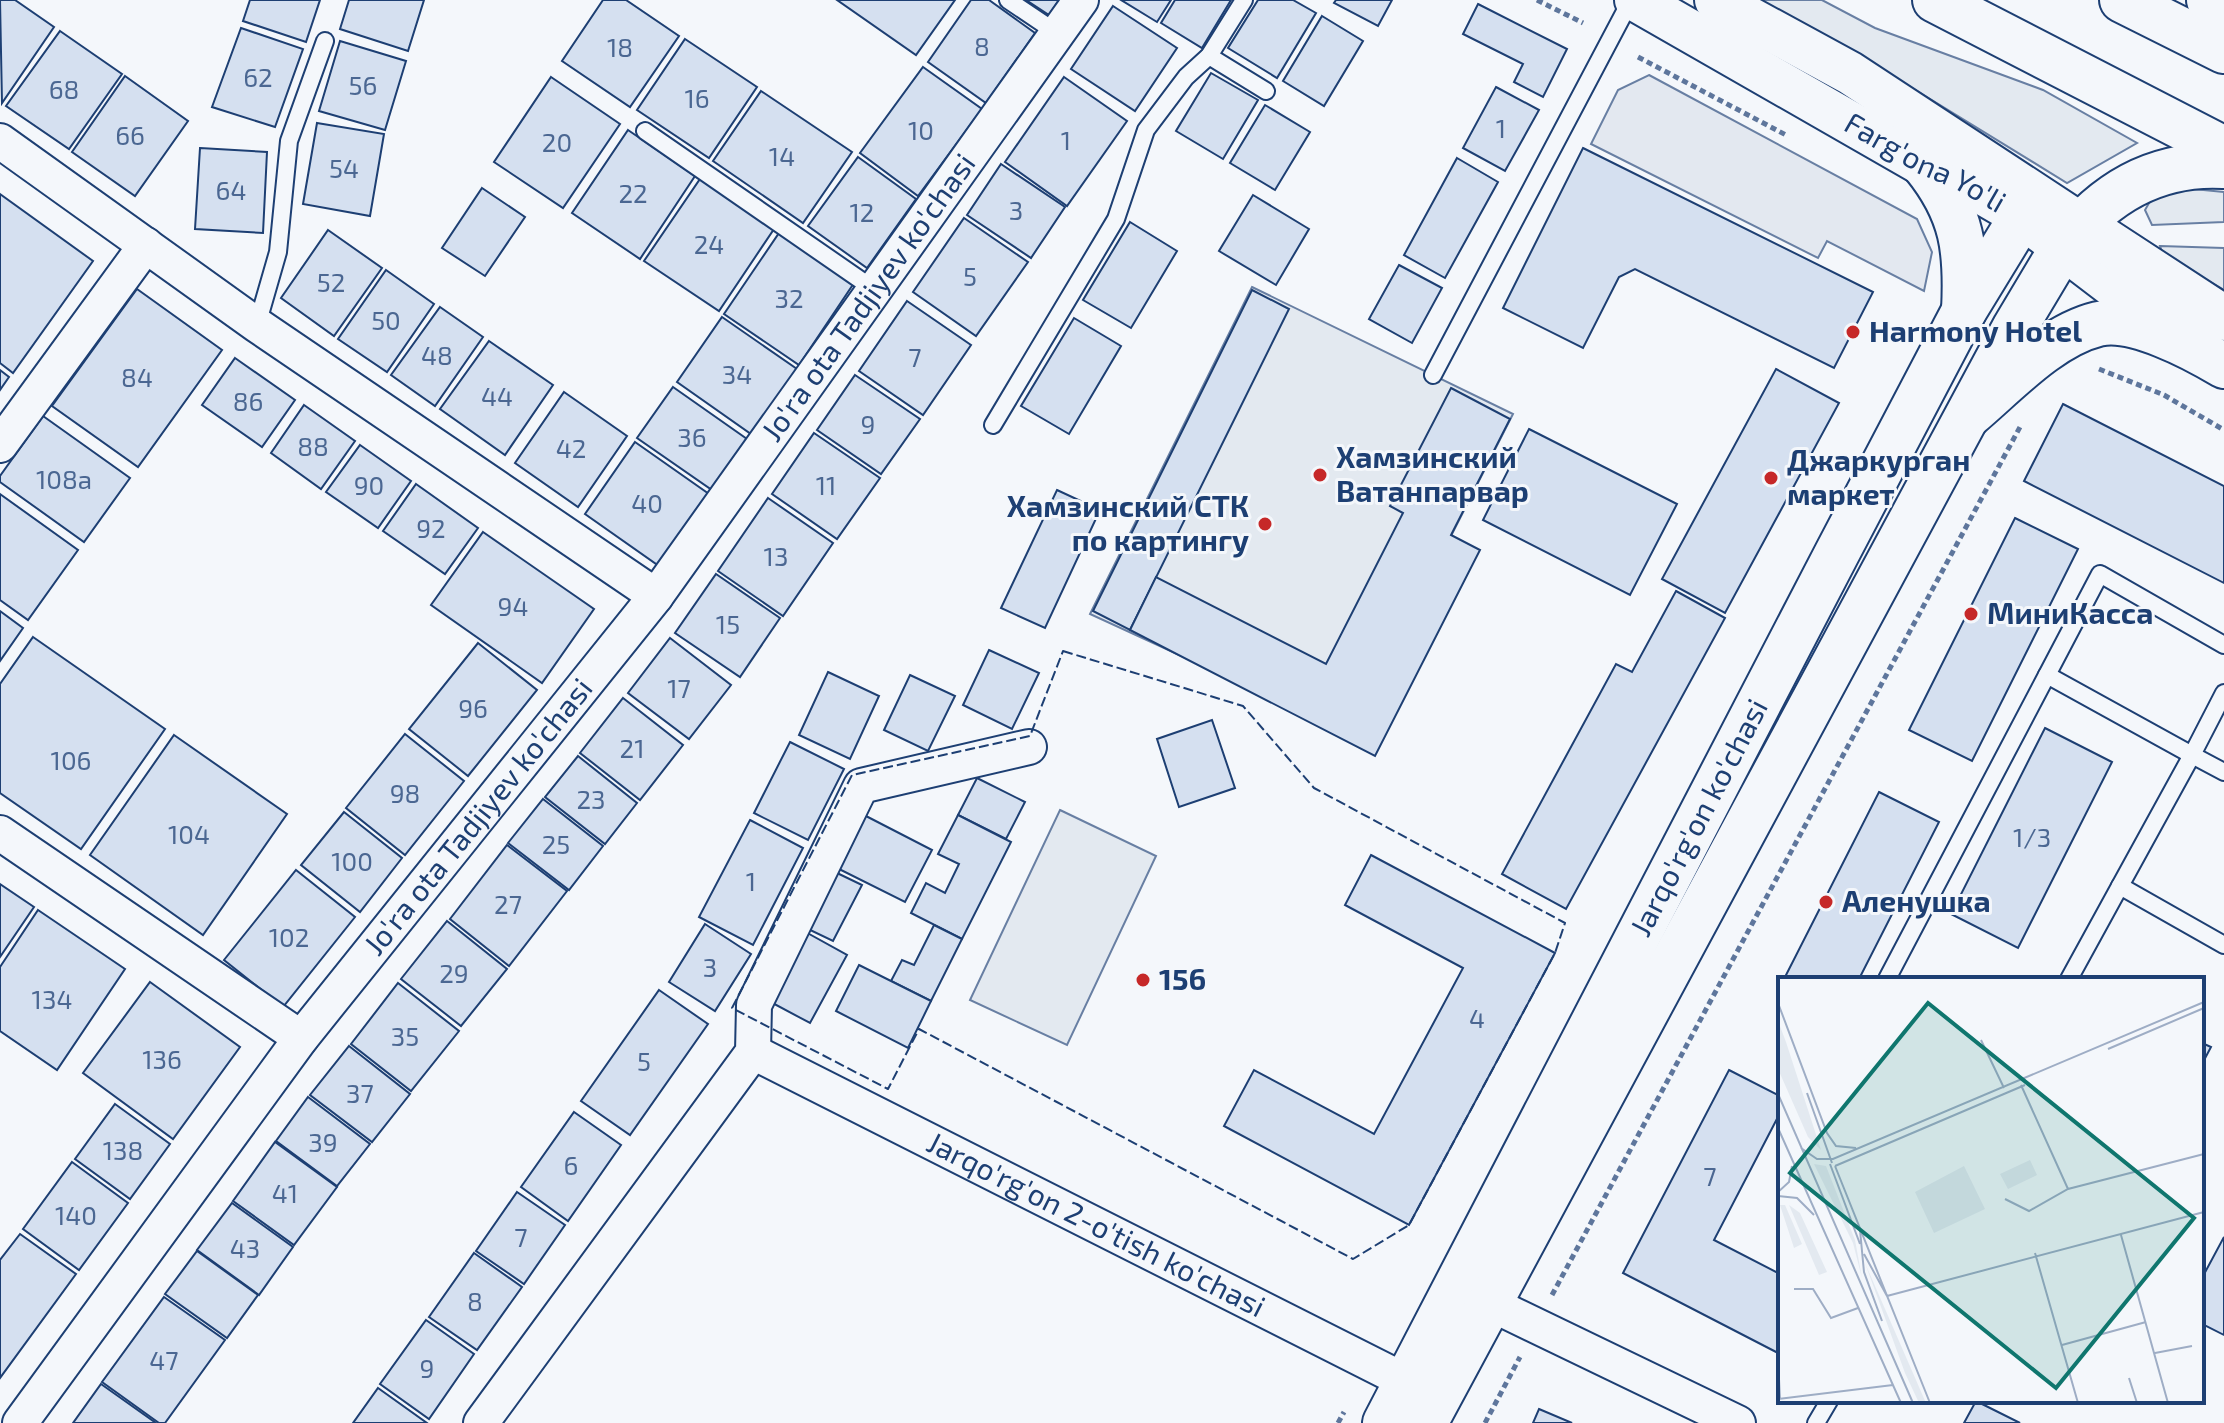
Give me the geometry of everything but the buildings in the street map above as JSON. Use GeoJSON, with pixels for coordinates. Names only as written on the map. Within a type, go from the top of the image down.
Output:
{"type":"FeatureCollection","features":[{"type":"Feature","properties":{"kind":"main road"},"geometry":{"type":"LineString","coordinates":[[1935,0],[2224,149]]}},
{"type":"Feature","properties":{"kind":"main road"},"geometry":{"type":"LineString","coordinates":[[2122,0],[2224,51]]}},
{"type":"Feature","properties":{"kind":"main road"},"geometry":{"type":"LineString","coordinates":[[2209,0],[2224,24]]}},
{"type":"Feature","properties":{"kind":"main road"},"geometry":{"type":"LineString","coordinates":[[1924,165],[1949,199],[1957,218],[1966,271],[1964,311]]}},
{"type":"Feature","properties":{"kind":"main road","name":"Jarqo'rg'on ko'chasi"},"geometry":{"type":"LineString","coordinates":[[1385,1423],[1489,1303],[2015,327],[2072,235],[2100,204],[2141,180],[2179,168],[2224,166]]}},
{"type":"Feature","properties":{"kind":"main road"},"geometry":{"type":"LineString","coordinates":[[2022,216],[2072,235],[2215,345]]}},
{"type":"Feature","properties":{"kind":"main road","name":"Jarqo'rg'on ko'chasi"},"geometry":{"type":"LineString","coordinates":[[1410,1391],[1964,311],[2022,216]]}},
{"type":"Feature","properties":{"kind":"main road"},"geometry":{"type":"LineString","coordinates":[[1969,415],[2049,349],[2100,324],[2141,327],[2215,345]]}},
{"type":"Feature","properties":{"kind":"street","name":"Jo'ra ota Tadjiyev ko'chasi"},"geometry":{"type":"LineString","coordinates":[[20,1423],[301,1038],[656,596],[1081,0]]}},
{"type":"Feature","properties":{"kind":"street","name":"Farg'ona Yo'li"},"geometry":{"type":"LineString","coordinates":[[1634,0],[1924,165],[1960,180],[2022,216]]}},
{"type":"Feature","properties":{"kind":"street","name":"Farg'ona Yo'li"},"geometry":{"type":"LineString","coordinates":[[1716,0],[1850,73],[2072,235]]}},
{"type":"Feature","properties":{"kind":"street"},"geometry":{"type":"LineString","coordinates":[[0,141],[257,325],[656,596]]}},
{"type":"Feature","properties":{"kind":"street"},"geometry":{"type":"LineString","coordinates":[[0,445],[146,245]]}},
{"type":"Feature","properties":{"kind":"street"},"geometry":{"type":"LineString","coordinates":[[481,1423],[753,1052],[754,1005],[861,786],[1029,747]]}},
{"type":"Feature","properties":{"kind":"street"},"geometry":{"type":"LineString","coordinates":[[0,833],[301,1038]]}},
{"type":"Feature","properties":{"kind":"street","name":"Jarqo'rg'on 2-o'tish ko'chasi"},"geometry":{"type":"LineString","coordinates":[[753,1052],[1410,1391]]}},
{"type":"Feature","properties":{"kind":"street"},"geometry":{"type":"LineString","coordinates":[[1489,1303],[1738,1423]]}},
{"type":"Feature","properties":{"kind":"lane"},"geometry":{"type":"LineString","coordinates":[[1008,0],[1057,33]]}},
{"type":"Feature","properties":{"kind":"lane"},"geometry":{"type":"LineString","coordinates":[[993,425],[1116,219],[1146,130],[1186,77],[1209,56],[1244,0]]}},
{"type":"Feature","properties":{"kind":"lane"},"geometry":{"type":"LineString","coordinates":[[1433,375],[1634,0]]}},
{"type":"Feature","properties":{"kind":"lane"},"geometry":{"type":"LineString","coordinates":[[257,325],[278,252],[289,141],[325,41]]}},
{"type":"Feature","properties":{"kind":"lane"},"geometry":{"type":"LineString","coordinates":[[1209,56],[1266,91]]}},
{"type":"Feature","properties":{"kind":"lane"},"geometry":{"type":"LineString","coordinates":[[645,131],[875,290]]}},
{"type":"Feature","properties":{"kind":"lane"},"geometry":{"type":"LineString","coordinates":[[1888,977],[2100,574],[2224,645]]}},
{"type":"Feature","properties":{"kind":"lane"},"geometry":{"type":"LineString","coordinates":[[2047,675],[2224,772]]}},
{"type":"Feature","properties":{"kind":"lane"},"geometry":{"type":"LineString","coordinates":[[2070,977],[2224,693]]}},
{"type":"Feature","properties":{"kind":"lane"},"geometry":{"type":"LineString","coordinates":[[2120,886],[2224,945]]}},
{"type":"Feature","properties":{"kind":"lane"},"geometry":{"type":"LineString","coordinates":[[1816,1423],[1828,1403]]}},
{"type":"Feature","properties":{"kind":"path"},"geometry":{"type":"LineString","coordinates":[[1537,0],[1583,23]]}},
{"type":"Feature","properties":{"kind":"path"},"geometry":{"type":"LineString","coordinates":[[1638,57],[1790,138]]}},
{"type":"Feature","properties":{"kind":"path"},"geometry":{"type":"LineString","coordinates":[[2088,372],[2103,369],[2164,395],[2224,430]]}},
{"type":"Feature","properties":{"kind":"path"},"geometry":{"type":"LineString","coordinates":[[1485,1423],[2022,425]]}},
{"type":"Feature","properties":{"kind":"path"},"geometry":{"type":"LineString","coordinates":[[1338,1423],[1410,1391]]}},
{"type":"Feature","properties":{"kind":"shaded area"},"geometry":{"type":"Polygon","coordinates":[[[1754,0],[1822,0],[1875,28],[2043,90],[2137,143],[2067,183],[1860,56],[1754,0]]]}},
{"type":"Feature","properties":{"kind":"shaded area"},"geometry":{"type":"Polygon","coordinates":[[[1649,75],[1917,219],[1932,252],[1924,291],[1827,241],[1818,258],[1591,144],[1618,90],[1649,75]]]}},
{"type":"Feature","properties":{"kind":"shaded area"},"geometry":{"type":"Polygon","coordinates":[[[2183,188],[2224,192],[2224,222],[2152,225],[2145,210],[2153,196],[2183,188]]]}},
{"type":"Feature","properties":{"kind":"shaded area"},"geometry":{"type":"Polygon","coordinates":[[[2160,246],[2224,248],[2224,290],[2163,255],[2160,246]]]}},
{"type":"Feature","properties":{"kind":"shaded area","name":"Хамзинский Ватанпарвар"},"geometry":{"type":"Polygon","coordinates":[[[1252,287],[1513,414],[1451,536],[1373,744],[1090,614],[1252,287]]]}},
{"type":"Feature","properties":{"kind":"shaded area"},"geometry":{"type":"Polygon","coordinates":[[[1060,810],[1156,856],[1067,1045],[970,1000],[1060,810]]]}},
{"type":"Feature","properties":{"kind":"fence"},"geometry":{"type":"LineString","coordinates":[[1063,651],[1243,706],[1314,788],[1565,923],[1555,953],[1409,1225],[1353,1259],[919,1029],[888,1089],[732,1008],[852,775],[1030,736],[1063,651]]}},
{"type":"Feature","properties":{"kind":"place","name":"Harmony Hotel"},"geometry":{"type":"Point","coordinates":[1853,332]}},
{"type":"Feature","properties":{"kind":"place","name":"Хамзинский Ватанпарвар"},"geometry":{"type":"Point","coordinates":[1320,475]}},
{"type":"Feature","properties":{"kind":"place","name":"Джаркурган маркет"},"geometry":{"type":"Point","coordinates":[1771,478]}},
{"type":"Feature","properties":{"kind":"place","name":"Хамзинский СТК по картингу"},"geometry":{"type":"Point","coordinates":[1265,524]}},
{"type":"Feature","properties":{"kind":"place","name":"МиниКасса"},"geometry":{"type":"Point","coordinates":[1971,614]}},
{"type":"Feature","properties":{"kind":"place","name":"Аленушка"},"geometry":{"type":"Point","coordinates":[1826,902]}},
{"type":"Feature","properties":{"kind":"place","name":"156"},"geometry":{"type":"Point","coordinates":[1143,980]}}]}
